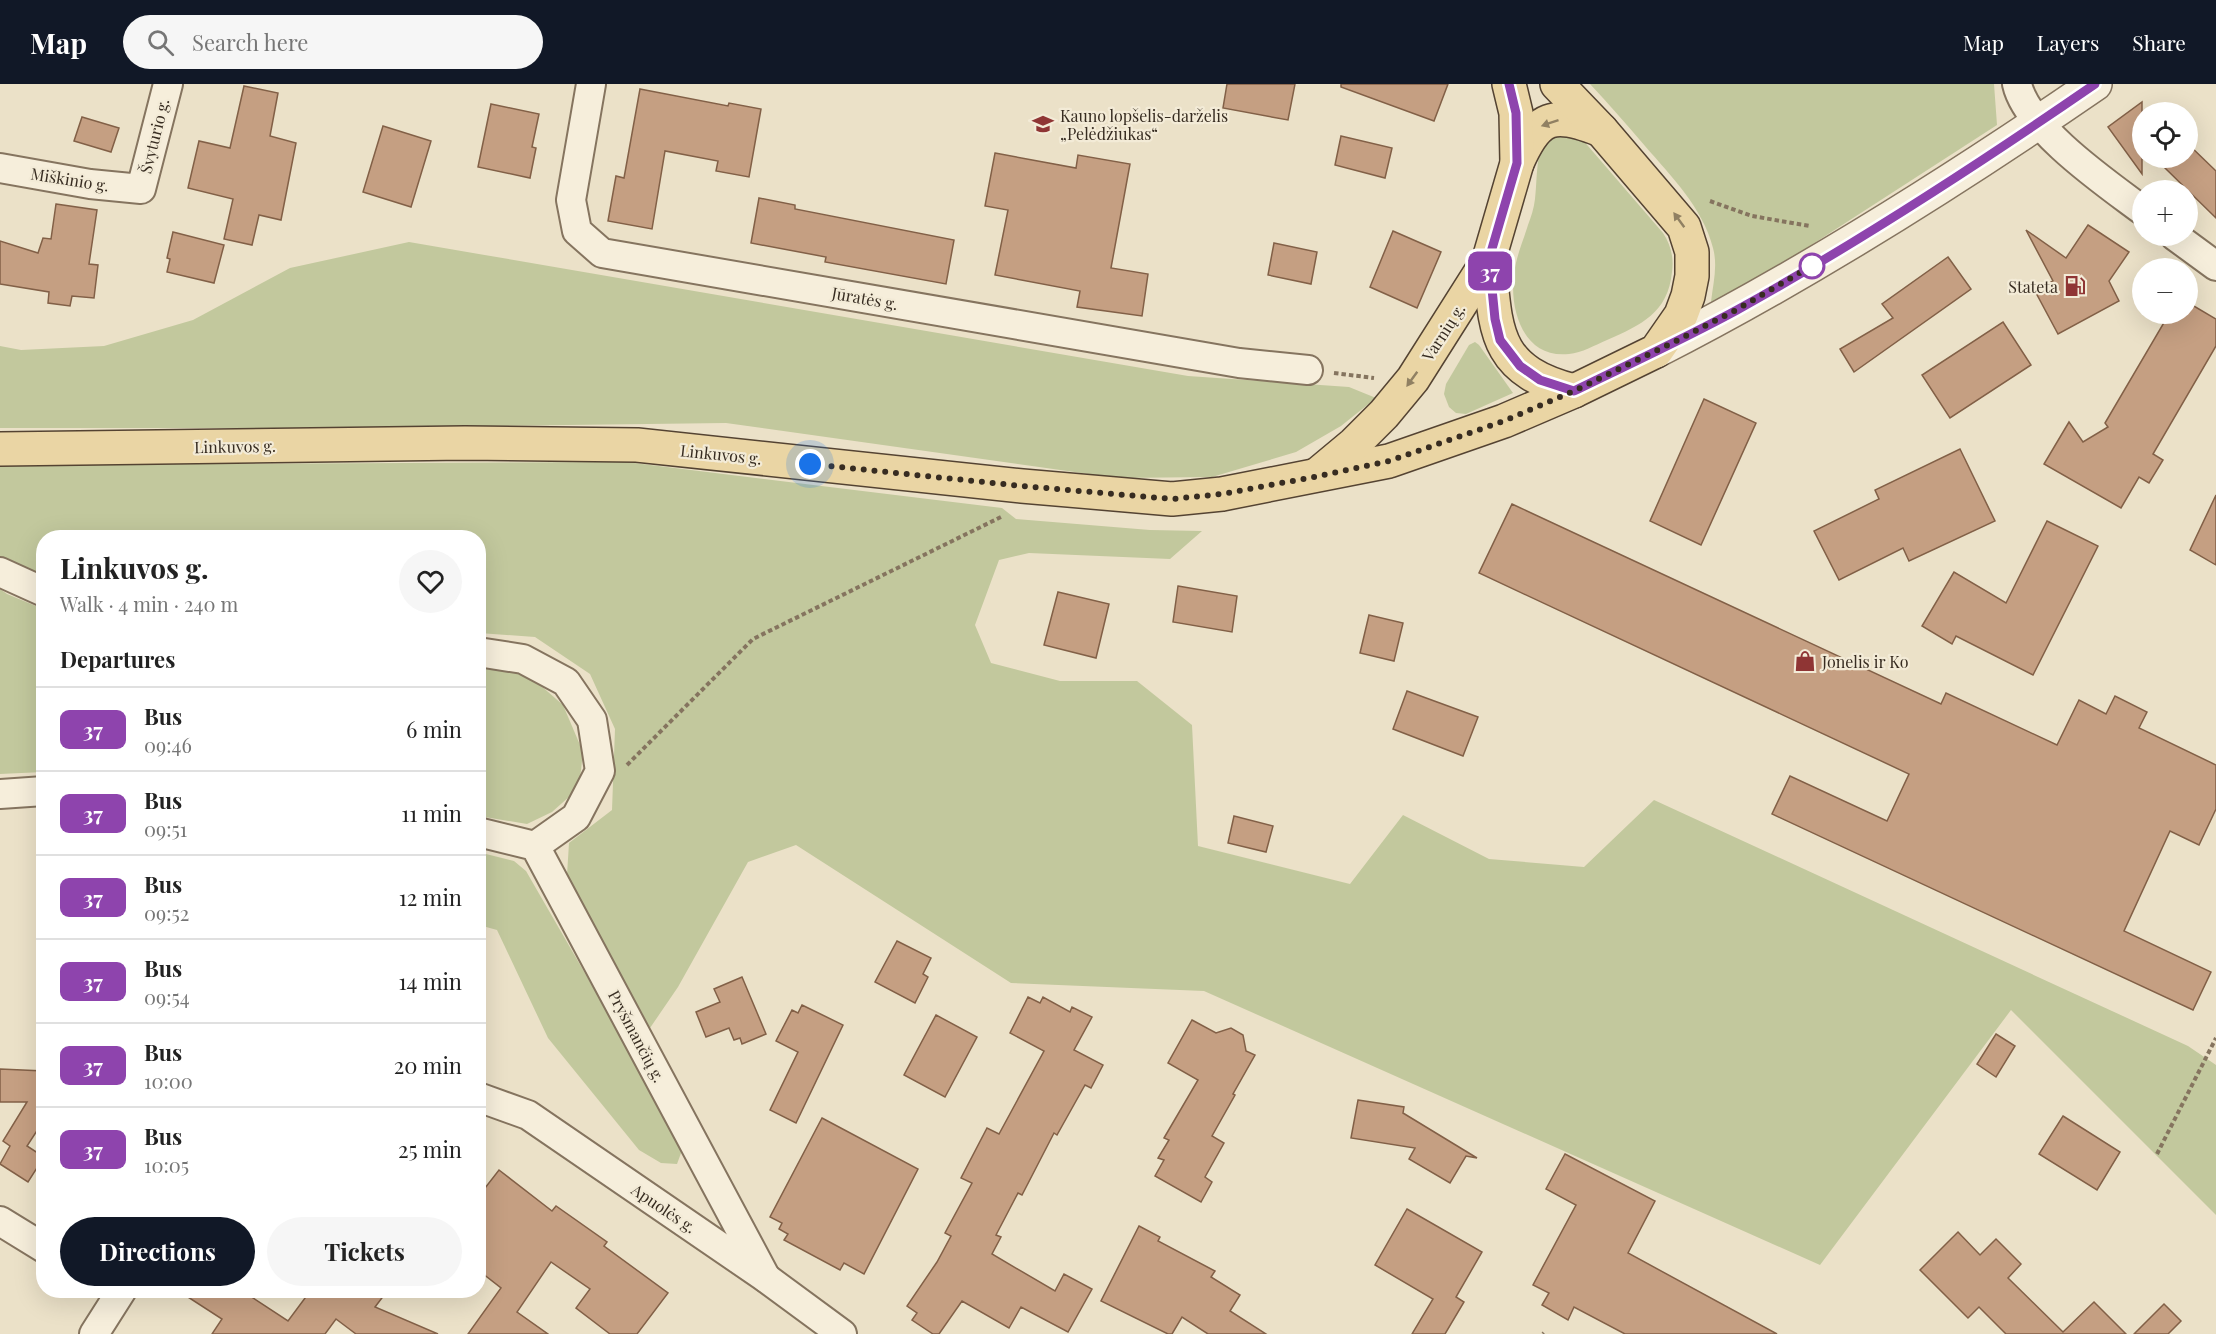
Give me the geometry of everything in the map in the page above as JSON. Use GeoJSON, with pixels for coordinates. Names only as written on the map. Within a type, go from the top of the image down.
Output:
{"type":"FeatureCollection","features":[{"type":"Feature","properties":{"kind":"main road","name":"Varnių g."},"geometry":{"type":"LineString","coordinates":[[1314,477],[1354,444],[1384,414],[1413,379],[1489,259],[1517,163],[1516,113],[1509,84]]}},
{"type":"Feature","properties":{"kind":"main road"},"geometry":{"type":"LineString","coordinates":[[1557,84],[1602,130],[1680,221],[1690,243],[1692,276],[1688,296],[1681,315],[1656,351]]}},
{"type":"Feature","properties":{"kind":"main road"},"geometry":{"type":"LineString","coordinates":[[1517,163],[1528,139],[1538,127],[1550,121],[1564,119],[1578,121],[1602,130]]}},
{"type":"Feature","properties":{"kind":"main road"},"geometry":{"type":"LineString","coordinates":[[1489,259],[1495,319],[1500,340],[1520,366],[1540,380],[1574,391]]}},
{"type":"Feature","properties":{"kind":"main road","name":"Linkuvos g."},"geometry":{"type":"LineString","coordinates":[[0,449],[465,443],[637,446],[1022,486],[1172,499],[1222,494],[1389,461],[1504,421],[1574,391],[1656,351]]}},
{"type":"Feature","properties":{"kind":"street","name":"Švyturio g."},"geometry":{"type":"LineString","coordinates":[[141,189],[168,84]]}},
{"type":"Feature","properties":{"kind":"street","name":"Jūratės g."},"geometry":{"type":"LineString","coordinates":[[591,84],[571,200],[577,231],[602,253],[1227,361],[1308,370]]}},
{"type":"Feature","properties":{"kind":"street"},"geometry":{"type":"LineString","coordinates":[[2018,84],[2019,93],[2039,122],[2089,170],[2132,202]]}},
{"type":"Feature","properties":{"kind":"street","name":"Linkuvos g."},"geometry":{"type":"LineString","coordinates":[[1656,351],[1736,310],[1824,259],[2095,84]]}},
{"type":"Feature","properties":{"kind":"street","name":"Miškinio g."},"geometry":{"type":"LineString","coordinates":[[0,168],[90,184],[141,189]]}},
{"type":"Feature","properties":{"kind":"street"},"geometry":{"type":"LineString","coordinates":[[2189,246],[2216,266]]}},
{"type":"Feature","properties":{"kind":"street"},"geometry":{"type":"LineString","coordinates":[[0,572],[36,588]]}},
{"type":"Feature","properties":{"kind":"street"},"geometry":{"type":"LineString","coordinates":[[486,653],[523,659],[566,682],[592,720],[600,771],[576,817],[535,846],[486,834]]}},
{"type":"Feature","properties":{"kind":"street"},"geometry":{"type":"LineString","coordinates":[[0,794],[36,792]]}},
{"type":"Feature","properties":{"kind":"street","name":"Pryšmančių g."},"geometry":{"type":"LineString","coordinates":[[535,846],[766,1278]]}},
{"type":"Feature","properties":{"kind":"street","name":"Apuolės g."},"geometry":{"type":"LineString","coordinates":[[486,1100],[528,1115],[766,1278],[842,1334]]}},
{"type":"Feature","properties":{"kind":"street"},"geometry":{"type":"LineString","coordinates":[[0,1221],[36,1243]]}},
{"type":"Feature","properties":{"kind":"street"},"geometry":{"type":"LineString","coordinates":[[94,1334],[113,1298]]}},
{"type":"Feature","properties":{"kind":"path"},"geometry":{"type":"LineString","coordinates":[[1710,201],[1752,216],[1810,225]]}},
{"type":"Feature","properties":{"kind":"path"},"geometry":{"type":"LineString","coordinates":[[1308,370],[1381,379]]}},
{"type":"Feature","properties":{"kind":"path"},"geometry":{"type":"LineString","coordinates":[[626,766],[753,639],[1005,516]]}},
{"type":"Feature","properties":{"kind":"path"},"geometry":{"type":"LineString","coordinates":[[2157,1154],[2216,1038]]}},
{"type":"Feature","properties":{"kind":"green space"},"geometry":{"type":"Polygon","coordinates":[[[1590,84],[1994,84],[1997,125],[1754,282],[1711,302],[1715,262],[1713,248],[1702,219],[1675,181],[1590,84]]]}},
{"type":"Feature","properties":{"kind":"green space"},"geometry":{"type":"Polygon","coordinates":[[[1555,131],[1582,139],[1663,233],[1670,247],[1673,262],[1665,298],[1651,316],[1619,334],[1584,350],[1569,354],[1554,354],[1541,349],[1531,341],[1517,317],[1513,288],[1516,261],[1534,206],[1539,156],[1543,145],[1555,131]]]}},
{"type":"Feature","properties":{"kind":"green space"},"geometry":{"type":"Polygon","coordinates":[[[409,242],[1188,376],[1349,387],[1376,398],[1341,426],[1296,452],[1212,477],[1117,478],[726,423],[324,428],[0,428],[0,346],[21,350],[104,346],[193,320],[290,268],[409,242]]]}},
{"type":"Feature","properties":{"kind":"green space"},"geometry":{"type":"Polygon","coordinates":[[[1475,342],[1513,393],[1466,414],[1456,413],[1449,407],[1444,394],[1446,384],[1469,345],[1475,342]]]}},
{"type":"Feature","properties":{"kind":"green space"},"geometry":{"type":"Polygon","coordinates":[[[626,462],[1002,508],[1016,519],[1150,530],[1202,531],[1170,559],[1029,553],[999,560],[975,625],[991,663],[1060,681],[1137,681],[1192,725],[1198,846],[1350,884],[1403,815],[1489,859],[1584,867],[1654,800],[2188,1046],[2216,1065],[2216,1215],[2011,1010],[1820,1265],[1204,991],[1011,983],[796,845],[748,862],[678,987],[650,1028],[567,875],[569,843],[612,810],[615,729],[590,674],[535,637],[486,634],[486,530],[36,530],[36,574],[0,560],[0,465],[626,462]]]}},
{"type":"Feature","properties":{"kind":"green space"},"geometry":{"type":"Polygon","coordinates":[[[0,589],[36,606],[36,772],[0,774],[0,589]]]}},
{"type":"Feature","properties":{"kind":"green space"},"geometry":{"type":"Polygon","coordinates":[[[486,669],[523,670],[563,705],[583,752],[579,788],[552,812],[527,824],[486,817],[486,669]]]}},
{"type":"Feature","properties":{"kind":"green space"},"geometry":{"type":"Polygon","coordinates":[[[486,854],[514,861],[526,871],[684,1145],[677,1164],[661,1163],[639,1150],[548,1038],[497,930],[486,927],[486,854]]]}},
{"type":"Feature","properties":{"kind":"building"},"geometry":{"type":"Polygon","coordinates":[[[1227,84],[1295,84],[1288,120],[1223,108],[1227,84]]]}},
{"type":"Feature","properties":{"kind":"building"},"geometry":{"type":"Polygon","coordinates":[[[1341,84],[1448,84],[1434,121],[1341,87],[1341,84]]]}},
{"type":"Feature","properties":{"kind":"building"},"geometry":{"type":"Polygon","coordinates":[[[244,86],[278,93],[270,136],[296,143],[281,220],[259,215],[252,245],[224,239],[233,199],[188,188],[199,141],[230,148],[244,86]]]}},
{"type":"Feature","properties":{"kind":"building"},"geometry":{"type":"Polygon","coordinates":[[[640,89],[728,106],[729,103],[761,109],[749,177],[716,171],[718,161],[665,151],[652,229],[608,221],[616,176],[624,178],[640,89]]]}},
{"type":"Feature","properties":{"kind":"building"},"geometry":{"type":"Polygon","coordinates":[[[491,104],[539,114],[532,147],[536,148],[530,178],[478,167],[491,104]]]}},
{"type":"Feature","properties":{"kind":"building"},"geometry":{"type":"Polygon","coordinates":[[[2132,109],[2132,160],[2108,127],[2132,109]]]}},
{"type":"Feature","properties":{"kind":"building"},"geometry":{"type":"Polygon","coordinates":[[[82,117],[119,128],[111,152],[74,141],[82,117]]]}},
{"type":"Feature","properties":{"kind":"building"},"geometry":{"type":"Polygon","coordinates":[[[383,126],[431,141],[411,207],[363,192],[383,126]]]}},
{"type":"Feature","properties":{"kind":"building"},"geometry":{"type":"Polygon","coordinates":[[[1341,136],[1392,148],[1385,178],[1335,165],[1341,136]]]}},
{"type":"Feature","properties":{"kind":"building"},"geometry":{"type":"Polygon","coordinates":[[[995,153],[1076,168],[1078,155],[1130,164],[1111,268],[1148,274],[1142,316],[1077,307],[1080,291],[995,275],[1008,210],[985,206],[995,153]]]}},
{"type":"Feature","properties":{"kind":"building"},"geometry":{"type":"Polygon","coordinates":[[[2198,154],[2216,171],[2216,218],[2198,200],[2198,180],[2177,180],[2165,168],[2198,168],[2198,154]]]}},
{"type":"Feature","properties":{"kind":"building"},"geometry":{"type":"Polygon","coordinates":[[[759,198],[795,205],[795,209],[954,240],[946,284],[825,262],[826,257],[751,243],[759,198]]]}},
{"type":"Feature","properties":{"kind":"building"},"geometry":{"type":"Polygon","coordinates":[[[56,204],[97,210],[89,264],[98,265],[94,298],[72,296],[70,306],[48,303],[49,292],[0,284],[0,241],[38,253],[43,238],[51,239],[56,204]]]}},
{"type":"Feature","properties":{"kind":"building","name":"Stateta"},"geometry":{"type":"Polygon","coordinates":[[[2088,225],[2129,252],[2109,281],[2119,301],[2058,334],[2035,291],[2053,281],[2026,230],[2066,258],[2088,225]]]}},
{"type":"Feature","properties":{"kind":"building"},"geometry":{"type":"Polygon","coordinates":[[[1393,231],[1441,252],[1417,308],[1370,287],[1393,231]]]}},
{"type":"Feature","properties":{"kind":"building"},"geometry":{"type":"Polygon","coordinates":[[[173,232],[224,245],[214,283],[167,272],[170,259],[167,258],[173,232]]]}},
{"type":"Feature","properties":{"kind":"building"},"geometry":{"type":"Polygon","coordinates":[[[1274,243],[1317,252],[1311,284],[1268,275],[1274,243]]]}},
{"type":"Feature","properties":{"kind":"building"},"geometry":{"type":"Polygon","coordinates":[[[1948,257],[1971,289],[1854,372],[1840,349],[1893,318],[1882,304],[1948,257]]]}},
{"type":"Feature","properties":{"kind":"building"},"geometry":{"type":"Polygon","coordinates":[[[2198,308],[2216,319],[2216,346],[2153,454],[2163,460],[2149,483],[2139,477],[2121,508],[2044,464],[2069,422],[2083,442],[2108,427],[2105,423],[2163,324],[2198,324],[2198,308]]]}},
{"type":"Feature","properties":{"kind":"building"},"geometry":{"type":"Polygon","coordinates":[[[2003,322],[2031,365],[1950,418],[1922,375],[2003,322]]]}},
{"type":"Feature","properties":{"kind":"building"},"geometry":{"type":"Polygon","coordinates":[[[1704,399],[1756,423],[1701,545],[1650,521],[1704,399]]]}},
{"type":"Feature","properties":{"kind":"building"},"geometry":{"type":"Polygon","coordinates":[[[1960,449],[1995,521],[1909,561],[1903,548],[1839,580],[1814,531],[1879,499],[1875,490],[1960,449]]]}},
{"type":"Feature","properties":{"kind":"building"},"geometry":{"type":"Polygon","coordinates":[[[2216,495],[2216,565],[2190,550],[2216,495]]]}},
{"type":"Feature","properties":{"kind":"building"},"geometry":{"type":"Polygon","coordinates":[[[1512,504],[1941,704],[1946,693],[2057,745],[2079,700],[2106,714],[2115,696],[2147,712],[2139,728],[2216,765],[2216,809],[2199,845],[2170,831],[2124,931],[2211,972],[2193,1010],[1772,814],[1790,776],[1887,821],[1909,774],[1479,573],[1512,504]]]}},
{"type":"Feature","properties":{"kind":"building"},"geometry":{"type":"Polygon","coordinates":[[[2047,521],[2098,546],[2033,675],[1956,636],[1952,644],[1922,626],[1954,572],[2006,603],[2047,521]]]}},
{"type":"Feature","properties":{"kind":"building"},"geometry":{"type":"Polygon","coordinates":[[[1178,586],[1237,596],[1232,632],[1173,622],[1178,586]]]}},
{"type":"Feature","properties":{"kind":"building"},"geometry":{"type":"Polygon","coordinates":[[[1058,592],[1109,604],[1096,658],[1044,645],[1058,592]]]}},
{"type":"Feature","properties":{"kind":"building"},"geometry":{"type":"Polygon","coordinates":[[[1369,615],[1403,623],[1394,661],[1360,653],[1369,615]]]}},
{"type":"Feature","properties":{"kind":"building"},"geometry":{"type":"Polygon","coordinates":[[[1407,691],[1478,717],[1463,756],[1393,729],[1407,691]]]}},
{"type":"Feature","properties":{"kind":"building"},"geometry":{"type":"Polygon","coordinates":[[[1234,816],[1273,826],[1266,852],[1228,843],[1234,816]]]}},
{"type":"Feature","properties":{"kind":"building"},"geometry":{"type":"Polygon","coordinates":[[[897,941],[931,958],[923,974],[928,977],[915,1003],[875,982],[897,941]]]}},
{"type":"Feature","properties":{"kind":"building"},"geometry":{"type":"Polygon","coordinates":[[[742,977],[766,1034],[742,1044],[740,1038],[734,1040],[729,1028],[706,1037],[696,1012],[720,1002],[714,989],[742,977]]]}},
{"type":"Feature","properties":{"kind":"building"},"geometry":{"type":"Polygon","coordinates":[[[1028,997],[1040,1003],[1043,997],[1070,1012],[1072,1007],[1092,1017],[1074,1050],[1103,1065],[1091,1088],[1085,1085],[1057,1135],[1054,1133],[1022,1195],[1018,1193],[996,1235],[1001,1237],[992,1254],[1055,1291],[1064,1274],[1092,1289],[1068,1332],[1021,1307],[1009,1328],[962,1301],[939,1334],[933,1334],[912,1320],[917,1313],[907,1306],[937,1262],[951,1236],[945,1233],[972,1183],[961,1178],[987,1128],[999,1134],[1044,1051],[1010,1033],[1028,997]]]}},
{"type":"Feature","properties":{"kind":"building"},"geometry":{"type":"Polygon","coordinates":[[[802,1005],[843,1025],[796,1123],[770,1110],[798,1052],[776,1041],[792,1010],[798,1013],[802,1005]]]}},
{"type":"Feature","properties":{"kind":"building"},"geometry":{"type":"Polygon","coordinates":[[[936,1015],[977,1037],[945,1097],[904,1075],[936,1015]]]}},
{"type":"Feature","properties":{"kind":"building"},"geometry":{"type":"Polygon","coordinates":[[[1192,1020],[1216,1033],[1231,1028],[1243,1035],[1246,1051],[1255,1055],[1212,1136],[1224,1143],[1205,1177],[1212,1182],[1201,1202],[1155,1176],[1164,1160],[1158,1158],[1169,1140],[1164,1138],[1198,1080],[1168,1063],[1192,1020]]]}},
{"type":"Feature","properties":{"kind":"building"},"geometry":{"type":"Polygon","coordinates":[[[1996,1034],[2015,1046],[1996,1077],[1977,1064],[1996,1034]]]}},
{"type":"Feature","properties":{"kind":"building"},"geometry":{"type":"Polygon","coordinates":[[[0,1069],[36,1071],[36,1132],[27,1146],[36,1152],[36,1170],[28,1182],[0,1164],[10,1146],[3,1141],[27,1102],[0,1102],[0,1069]]]}},
{"type":"Feature","properties":{"kind":"building"},"geometry":{"type":"Polygon","coordinates":[[[1358,1100],[1404,1107],[1403,1113],[1477,1158],[1466,1156],[1450,1183],[1409,1159],[1415,1148],[1351,1138],[1358,1100]]]}},
{"type":"Feature","properties":{"kind":"building"},"geometry":{"type":"Polygon","coordinates":[[[2063,1116],[2120,1152],[2097,1190],[2039,1154],[2063,1116]]]}},
{"type":"Feature","properties":{"kind":"building"},"geometry":{"type":"Polygon","coordinates":[[[822,1118],[918,1169],[864,1274],[844,1263],[840,1270],[784,1240],[788,1234],[779,1229],[782,1223],[770,1217],[822,1118]]]}},
{"type":"Feature","properties":{"kind":"building"},"geometry":{"type":"Polygon","coordinates":[[[1565,1154],[1655,1201],[1628,1253],[1777,1334],[1625,1334],[1574,1307],[1568,1320],[1542,1305],[1549,1293],[1533,1285],[1576,1205],[1546,1189],[1565,1154]]]}},
{"type":"Feature","properties":{"kind":"building"},"geometry":{"type":"Polygon","coordinates":[[[499,1170],[552,1211],[556,1206],[607,1242],[604,1246],[668,1293],[637,1334],[610,1334],[576,1308],[590,1289],[551,1262],[517,1312],[548,1334],[468,1334],[501,1288],[486,1276],[486,1187],[499,1170]]]}},
{"type":"Feature","properties":{"kind":"building"},"geometry":{"type":"Polygon","coordinates":[[[1407,1209],[1482,1252],[1456,1297],[1464,1302],[1445,1334],[1412,1334],[1433,1299],[1375,1265],[1407,1209]]]}},
{"type":"Feature","properties":{"kind":"building"},"geometry":{"type":"Polygon","coordinates":[[[1139,1226],[1160,1237],[1158,1241],[1215,1271],[1211,1277],[1240,1295],[1230,1311],[1266,1334],[1208,1334],[1182,1317],[1172,1334],[1168,1334],[1101,1301],[1139,1226]]]}},
{"type":"Feature","properties":{"kind":"building"},"geometry":{"type":"Polygon","coordinates":[[[1958,1232],[1980,1255],[1996,1239],[2021,1264],[2008,1278],[2063,1332],[2094,1302],[2126,1334],[2006,1334],[1979,1307],[1968,1318],[1920,1270],[1958,1232]]]}},
{"type":"Feature","properties":{"kind":"building"},"geometry":{"type":"Polygon","coordinates":[[[189,1298],[253,1298],[288,1321],[305,1298],[382,1298],[375,1307],[438,1334],[356,1334],[336,1319],[325,1334],[212,1334],[222,1319],[189,1298]]]}},
{"type":"Feature","properties":{"kind":"building"},"geometry":{"type":"Polygon","coordinates":[[[2164,1304],[2181,1321],[2168,1334],[2134,1334],[2164,1304]]]}},
{"type":"Feature","properties":{"kind":"bus line","name":"37"},"geometry":{"type":"LineString","coordinates":[[1509,84],[1516,113],[1517,163],[1489,259],[1495,319],[1500,340],[1520,366],[1540,380],[1574,391],[1736,310],[1815,264],[1999,150],[2095,84]]}},
{"type":"Feature","properties":{"kind":"place","name":"Kauno lopšelis-darželis „Pelėdžiukas“"},"geometry":{"type":"Point","coordinates":[1043,124]}},
{"type":"Feature","properties":{"kind":"place","name":"Stateta"},"geometry":{"type":"Point","coordinates":[2075,286]}},
{"type":"Feature","properties":{"kind":"place","name":"Jonelis ir Ko"},"geometry":{"type":"Point","coordinates":[1805,661]}},
{"type":"Feature","properties":{"kind":"route"},"geometry":{"type":"LineString","coordinates":[[810,464],[1172,499],[1222,494],[1314,477],[1389,461],[1504,421],[1574,391],[1656,351],[1736,310],[1815,264],[1812,266]]}}]}
